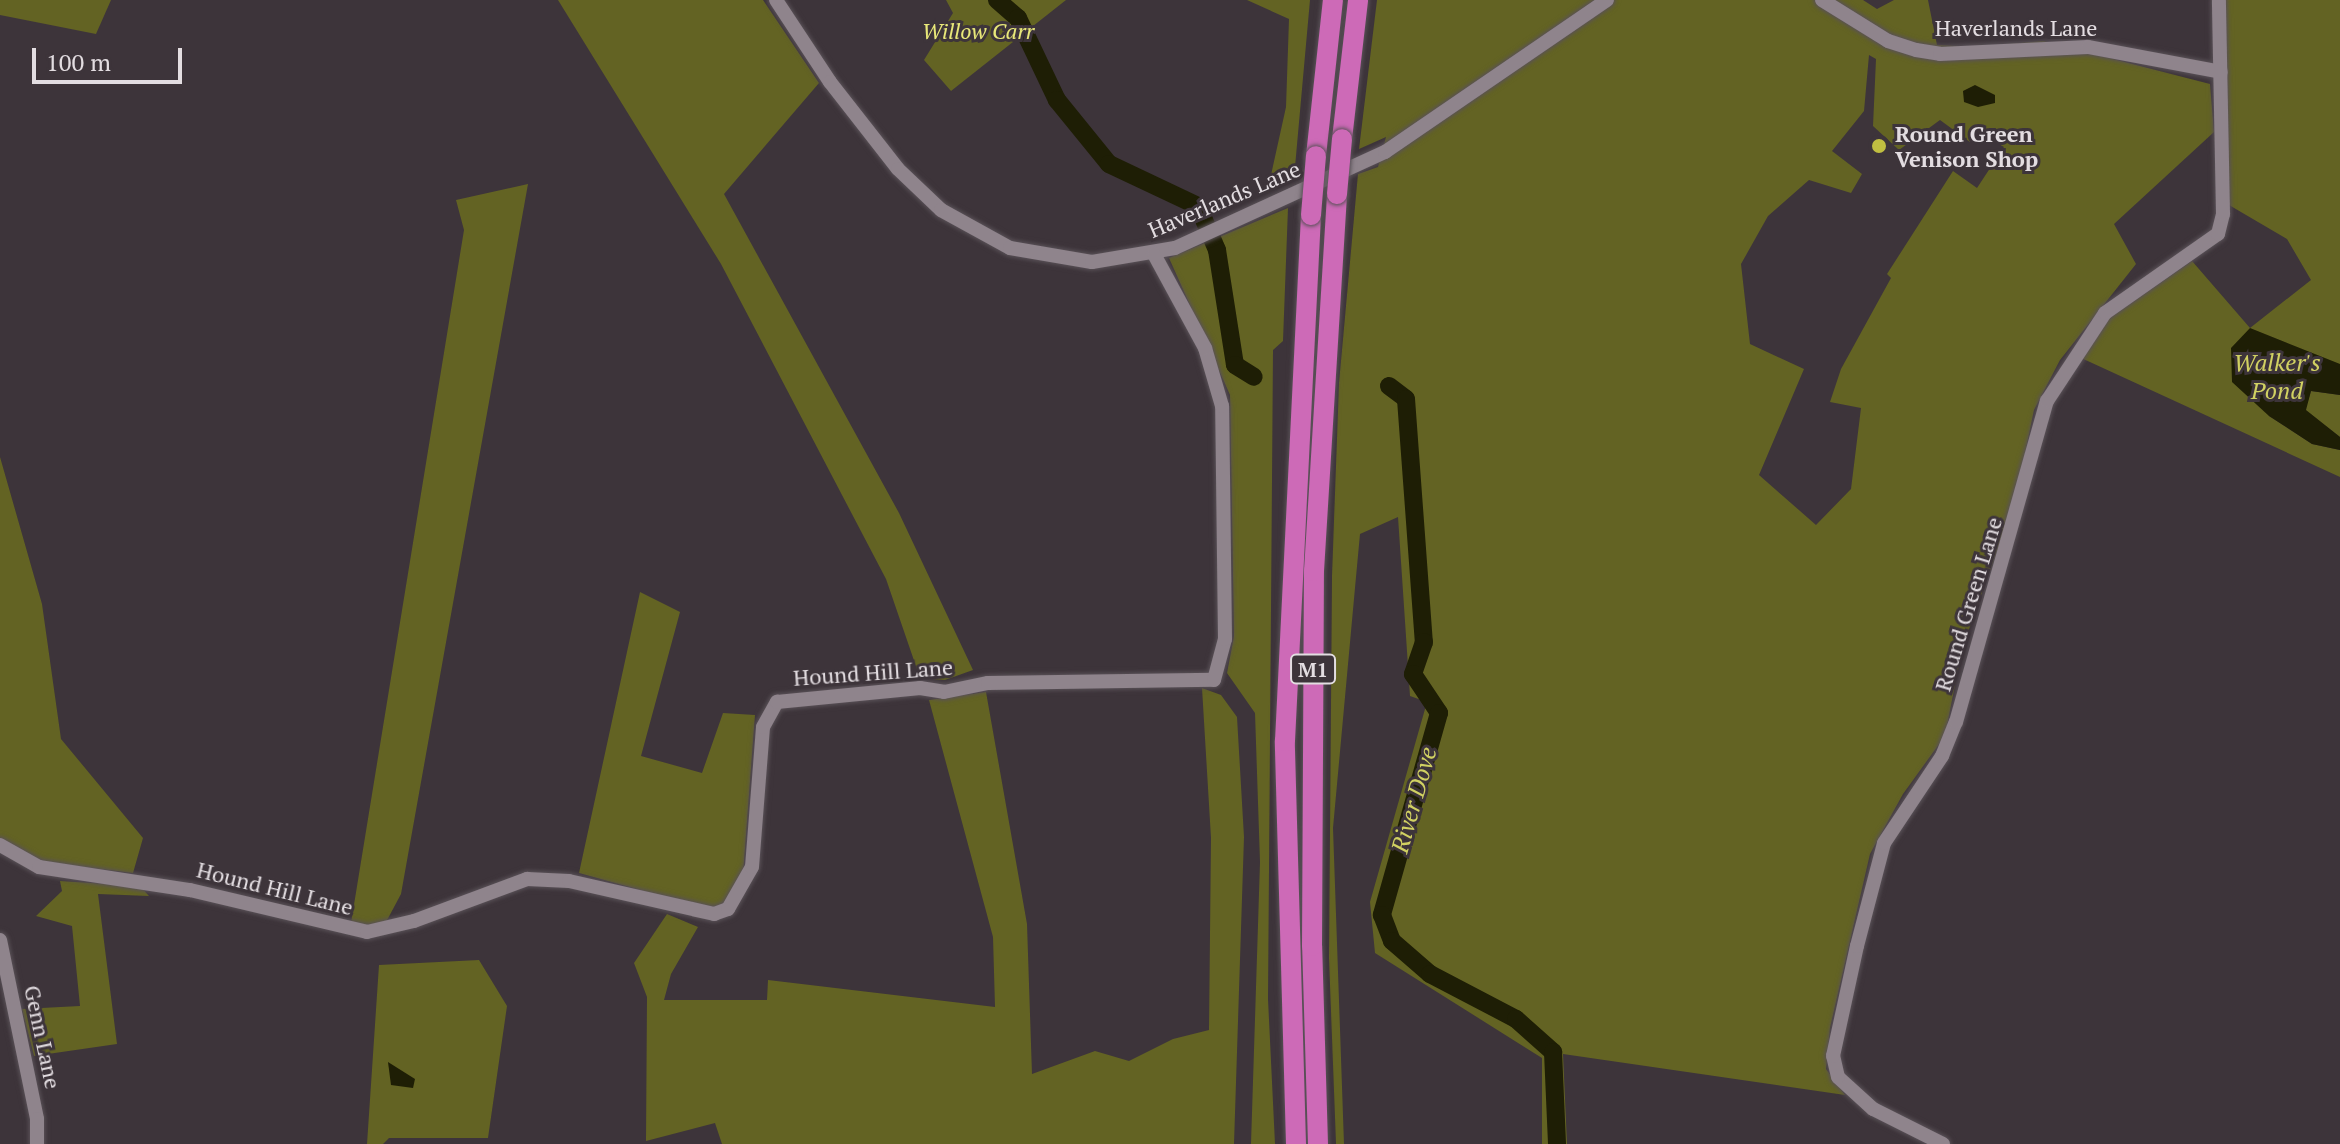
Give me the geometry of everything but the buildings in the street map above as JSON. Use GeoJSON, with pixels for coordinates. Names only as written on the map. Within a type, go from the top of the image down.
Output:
{"type":"FeatureCollection","features":[{"type":"Feature","properties":{"kind":"highway","name":"M1"},"geometry":{"type":"LineString","coordinates":[[1296,1144],[1285,741],[1311,215],[1333,0]]}},
{"type":"Feature","properties":{"kind":"highway","name":"M1"},"geometry":{"type":"LineString","coordinates":[[1318,1144],[1312,946],[1314,571],[1337,194],[1358,0]]}},
{"type":"Feature","properties":{"kind":"street","name":"Haverlands Lane"},"geometry":{"type":"LineString","coordinates":[[776,0],[830,82],[898,169],[954,221],[992,241],[1053,259],[1092,262],[1154,254],[1199,238],[1385,152],[1607,0]]}},
{"type":"Feature","properties":{"kind":"street","name":"Haverlands Lane"},"geometry":{"type":"LineString","coordinates":[[1822,0],[1888,41],[1916,50],[1940,54],[2088,47],[2221,72]]}},
{"type":"Feature","properties":{"kind":"street"},"geometry":{"type":"LineString","coordinates":[[2219,0],[2221,72]]}},
{"type":"Feature","properties":{"kind":"street","name":"Round Green Lane"},"geometry":{"type":"LineString","coordinates":[[1943,1144],[1859,1100],[1834,1066],[1879,857],[1893,825],[1950,739],[2052,391],[2081,343],[2113,306],[2218,234],[2223,214],[2221,72]]}},
{"type":"Feature","properties":{"kind":"street","name":"Hound Hill Lane"},"geometry":{"type":"LineString","coordinates":[[0,845],[39,867],[190,890],[367,932],[414,921],[527,879],[569,881],[714,914],[728,909],[752,867],[763,727],[777,702],[920,688],[944,692],[977,684],[1207,680],[1220,670],[1226,517],[1222,406],[1205,348],[1154,254]]}},
{"type":"Feature","properties":{"kind":"street","name":"Genn Lane"},"geometry":{"type":"LineString","coordinates":[[0,940],[37,1119],[37,1144]]}},
{"type":"Feature","properties":{"kind":"green space"},"geometry":{"type":"Polygon","coordinates":[[[0,0],[111,0],[96,34],[0,15],[0,0]]]}},
{"type":"Feature","properties":{"kind":"green space"},"geometry":{"type":"Polygon","coordinates":[[[558,0],[763,0],[819,83],[724,194],[899,513],[973,670],[945,680],[920,678],[886,579],[721,264],[558,0]]]}},
{"type":"Feature","properties":{"kind":"green space","name":"Willow Carr"},"geometry":{"type":"Polygon","coordinates":[[[946,0],[1066,0],[951,91],[924,60],[953,13],[946,0]]]}},
{"type":"Feature","properties":{"kind":"green space"},"geometry":{"type":"Polygon","coordinates":[[[1247,0],[1310,0],[1294,178],[1267,193],[1286,107],[1289,19],[1247,0]]]}},
{"type":"Feature","properties":{"kind":"green space"},"geometry":{"type":"Polygon","coordinates":[[[1377,0],[1863,0],[1877,9],[1894,0],[1928,0],[1937,45],[1976,47],[2043,41],[2210,84],[2214,132],[2114,224],[2136,264],[2060,360],[2034,410],[2016,497],[1962,649],[1945,736],[1903,794],[1870,854],[1830,1028],[1826,1069],[1845,1095],[1563,1054],[1567,1144],[1542,1144],[1542,1058],[1375,953],[1370,902],[1427,702],[1410,696],[1398,517],[1360,534],[1333,828],[1344,1144],[1336,1144],[1329,958],[1332,576],[1339,383],[1358,174],[1378,167],[1386,137],[1359,149],[1377,0]],[[1869,55],[1864,111],[1832,151],[1862,174],[1851,193],[1809,180],[1768,216],[1741,264],[1750,344],[1804,369],[1759,475],[1816,525],[1851,489],[1861,408],[1830,402],[1841,369],[1891,278],[1887,274],[1953,171],[1977,188],[2004,147],[1978,132],[1970,142],[1940,120],[1899,150],[1873,126],[1876,59],[1869,55]]]}},
{"type":"Feature","properties":{"kind":"green space"},"geometry":{"type":"Polygon","coordinates":[[[2225,0],[2340,0],[2340,364],[2269,416],[2312,444],[2340,450],[2340,477],[2079,357],[2107,320],[2192,261],[2250,328],[2311,280],[2287,239],[2229,205],[2225,0]]]}},
{"type":"Feature","properties":{"kind":"green space"},"geometry":{"type":"Polygon","coordinates":[[[528,184],[401,894],[385,924],[366,927],[351,923],[464,230],[456,200],[528,184]]]}},
{"type":"Feature","properties":{"kind":"green space"},"geometry":{"type":"Polygon","coordinates":[[[1288,208],[1283,341],[1273,350],[1268,999],[1275,1144],[1251,1144],[1260,862],[1255,713],[1227,673],[1234,636],[1230,395],[1169,258],[1288,208]]]}},
{"type":"Feature","properties":{"kind":"green space"},"geometry":{"type":"Polygon","coordinates":[[[2311,391],[2340,395],[2340,437],[2305,410],[2311,391]]]}},
{"type":"Feature","properties":{"kind":"green space"},"geometry":{"type":"Polygon","coordinates":[[[0,457],[42,604],[61,739],[143,838],[133,873],[42,862],[0,840],[0,457]]]}},
{"type":"Feature","properties":{"kind":"green space"},"geometry":{"type":"Polygon","coordinates":[[[640,592],[680,612],[641,756],[702,773],[723,713],[755,715],[743,875],[726,902],[709,909],[579,873],[640,592]]]}},
{"type":"Feature","properties":{"kind":"green space"},"geometry":{"type":"Polygon","coordinates":[[[1202,688],[1221,695],[1237,717],[1244,837],[1234,1144],[722,1144],[715,1123],[646,1141],[647,997],[634,963],[667,914],[698,927],[671,974],[664,1000],[767,1000],[768,980],[995,1007],[993,937],[929,700],[986,692],[1027,924],[1032,1074],[1095,1051],[1129,1061],[1173,1039],[1209,1030],[1211,838],[1202,688]]]}},
{"type":"Feature","properties":{"kind":"green space"},"geometry":{"type":"Polygon","coordinates":[[[60,881],[140,886],[149,896],[98,894],[117,1044],[34,1056],[22,1009],[80,1006],[72,926],[36,916],[62,891],[60,881]]]}},
{"type":"Feature","properties":{"kind":"green space"},"geometry":{"type":"Polygon","coordinates":[[[479,960],[507,1006],[488,1138],[389,1138],[383,1144],[367,1144],[379,965],[479,960]]]}},
{"type":"Feature","properties":{"kind":"water"},"geometry":{"type":"Polygon","coordinates":[[[1975,85],[1995,95],[1995,103],[1978,107],[1964,102],[1963,91],[1975,85]]]}},
{"type":"Feature","properties":{"kind":"water","name":"Walker's Pond"},"geometry":{"type":"Polygon","coordinates":[[[2250,328],[2340,364],[2340,395],[2311,391],[2306,410],[2340,437],[2340,450],[2312,444],[2269,416],[2232,382],[2231,348],[2250,328]]]}},
{"type":"Feature","properties":{"kind":"water"},"geometry":{"type":"Polygon","coordinates":[[[388,1062],[415,1079],[413,1088],[391,1085],[388,1062]]]}},
{"type":"Feature","properties":{"kind":"waterway","name":"River Dove"},"geometry":{"type":"LineString","coordinates":[[997,0],[1018,18],[1057,100],[1109,164],[1198,206],[1217,250],[1235,365],[1254,377]]}},
{"type":"Feature","properties":{"kind":"waterway","name":"River Dove"},"geometry":{"type":"LineString","coordinates":[[1389,386],[1406,399],[1424,642],[1413,674],[1439,713],[1382,915],[1392,941],[1430,974],[1516,1019],[1553,1052],[1557,1144]]}},
{"type":"Feature","properties":{"kind":"place","name":"Round Green Venison Shop"},"geometry":{"type":"Point","coordinates":[1879,146]}}]}
